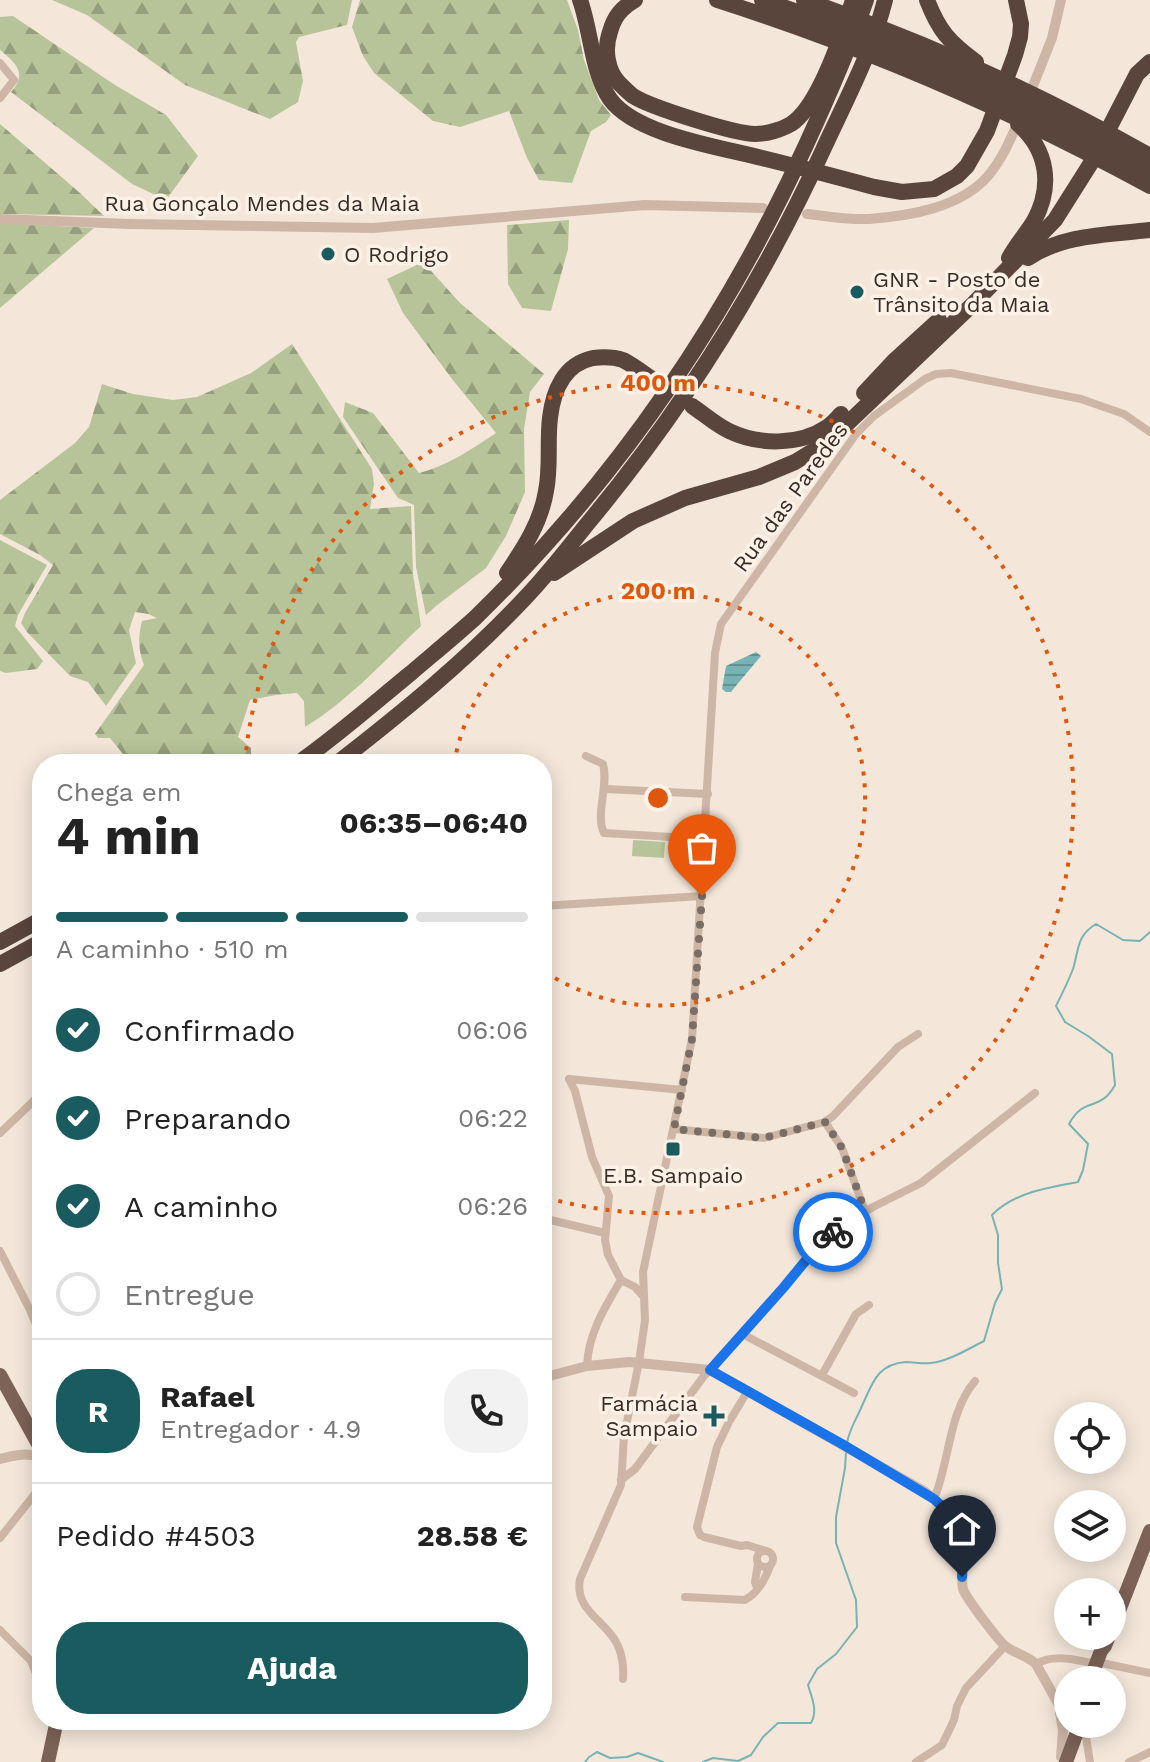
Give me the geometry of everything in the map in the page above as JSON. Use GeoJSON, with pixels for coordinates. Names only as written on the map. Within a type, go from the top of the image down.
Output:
{"type":"FeatureCollection","features":[{"type":"Feature","properties":{"kind":"highway"},"geometry":{"type":"LineString","coordinates":[[635,0],[624,6],[613,20],[607,41],[609,64],[618,82],[634,96],[654,105],[753,134],[771,132],[791,124],[804,111],[842,52],[853,0]]}},
{"type":"Feature","properties":{"kind":"highway"},"geometry":{"type":"LineString","coordinates":[[717,0],[829,38],[983,101],[1150,186]]}},
{"type":"Feature","properties":{"kind":"highway"},"geometry":{"type":"LineString","coordinates":[[762,0],[961,77],[1150,172]]}},
{"type":"Feature","properties":{"kind":"highway"},"geometry":{"type":"LineString","coordinates":[[804,0],[893,33],[1000,79],[1150,156]]}},
{"type":"Feature","properties":{"kind":"highway"},"geometry":{"type":"LineString","coordinates":[[310,754],[362,715],[474,618],[554,535],[628,445],[686,365],[771,218],[866,0]]}},
{"type":"Feature","properties":{"kind":"highway"},"geometry":{"type":"LineString","coordinates":[[927,0],[936,23],[952,43],[1000,79]]}},
{"type":"Feature","properties":{"kind":"highway"},"geometry":{"type":"LineString","coordinates":[[580,1],[596,68],[609,98],[628,116],[663,132],[697,142],[902,192],[934,189],[957,176],[967,166],[987,131],[1015,55],[1021,24],[1016,0]]}},
{"type":"Feature","properties":{"kind":"highway"},"geometry":{"type":"LineString","coordinates":[[528,595],[632,468],[714,353],[789,220],[863,61],[885,3]]}},
{"type":"Feature","properties":{"kind":"highway"},"geometry":{"type":"LineString","coordinates":[[348,754],[442,679],[555,572],[633,521],[685,498],[759,477],[795,462],[829,441],[998,280],[1055,220],[1117,104],[1130,70],[1150,53]]}},
{"type":"Feature","properties":{"kind":"highway"},"geometry":{"type":"LineString","coordinates":[[1117,104],[1137,74],[1150,62]]}},
{"type":"Feature","properties":{"kind":"highway"},"geometry":{"type":"LineString","coordinates":[[983,101],[1009,116],[1030,134],[1045,169],[1045,189],[1039,211],[1007,262]]}},
{"type":"Feature","properties":{"kind":"highway"},"geometry":{"type":"LineString","coordinates":[[1117,138],[1135,139],[1150,146]]}},
{"type":"Feature","properties":{"kind":"highway"},"geometry":{"type":"LineString","coordinates":[[692,406],[726,430],[748,439],[774,442],[802,438],[827,427],[933,325],[1031,238],[1088,162]]}},
{"type":"Feature","properties":{"kind":"highway"},"geometry":{"type":"LineString","coordinates":[[998,280],[1042,248],[1077,238],[1150,230]]}},
{"type":"Feature","properties":{"kind":"highway"},"geometry":{"type":"LineString","coordinates":[[474,618],[520,554],[538,519],[547,489],[550,416],[558,387],[568,370],[582,360],[601,357],[622,360],[659,384]]}},
{"type":"Feature","properties":{"kind":"highway"},"geometry":{"type":"LineString","coordinates":[[0,942],[32,924]]}},
{"type":"Feature","properties":{"kind":"highway"},"geometry":{"type":"LineString","coordinates":[[0,964],[32,946]]}},
{"type":"Feature","properties":{"kind":"main road"},"geometry":{"type":"LineString","coordinates":[[0,1375],[32,1430]]}},
{"type":"Feature","properties":{"kind":"main road"},"geometry":{"type":"LineString","coordinates":[[1126,1593],[1150,1531]]}},
{"type":"Feature","properties":{"kind":"main road"},"geometry":{"type":"LineString","coordinates":[[1096,1666],[1102,1650]]}},
{"type":"Feature","properties":{"kind":"main road"},"geometry":{"type":"LineString","coordinates":[[48,1762],[55,1730]]}},
{"type":"Feature","properties":{"kind":"main road"},"geometry":{"type":"LineString","coordinates":[[1074,1738],[1074,1761]]}},
{"type":"Feature","properties":{"kind":"street"},"geometry":{"type":"LineString","coordinates":[[807,214],[866,219],[916,212],[961,197],[986,178],[1007,149],[1044,62],[1061,0]]}},
{"type":"Feature","properties":{"kind":"street"},"geometry":{"type":"LineString","coordinates":[[0,63],[14,80],[0,98]]}},
{"type":"Feature","properties":{"kind":"street","name":"Rua Gonçalo Mendes da Maia"},"geometry":{"type":"LineString","coordinates":[[0,219],[373,228],[645,205],[763,208]]}},
{"type":"Feature","properties":{"kind":"street","name":"Rua das Paredes"},"geometry":{"type":"LineString","coordinates":[[621,1480],[627,1413],[645,1320],[643,1272],[692,1039],[715,653],[721,624],[856,434],[885,408],[936,374],[951,373],[1081,399],[1124,414],[1150,432]]}},
{"type":"Feature","properties":{"kind":"street"},"geometry":{"type":"LineString","coordinates":[[586,756],[603,764],[605,789],[601,826],[604,833],[705,839]]}},
{"type":"Feature","properties":{"kind":"street"},"geometry":{"type":"LineString","coordinates":[[605,789],[708,794]]}},
{"type":"Feature","properties":{"kind":"street"},"geometry":{"type":"LineString","coordinates":[[552,905],[702,896]]}},
{"type":"Feature","properties":{"kind":"street"},"geometry":{"type":"LineString","coordinates":[[674,1129],[764,1138],[825,1122],[898,1047],[918,1034]]}},
{"type":"Feature","properties":{"kind":"street"},"geometry":{"type":"LineString","coordinates":[[643,1296],[635,1287],[621,1280],[608,1255],[605,1233],[609,1196],[592,1157],[569,1079],[682,1090]]}},
{"type":"Feature","properties":{"kind":"street"},"geometry":{"type":"LineString","coordinates":[[623,1679],[617,1643],[587,1610],[579,1586],[621,1480],[635,1469],[704,1376],[829,1234],[865,1211],[921,1183],[1035,1093]]}},
{"type":"Feature","properties":{"kind":"street"},"geometry":{"type":"LineString","coordinates":[[0,1133],[32,1103]]}},
{"type":"Feature","properties":{"kind":"street"},"geometry":{"type":"LineString","coordinates":[[825,1122],[842,1148],[865,1211]]}},
{"type":"Feature","properties":{"kind":"street"},"geometry":{"type":"LineString","coordinates":[[552,1220],[605,1233]]}},
{"type":"Feature","properties":{"kind":"street"},"geometry":{"type":"LineString","coordinates":[[0,1251],[32,1315]]}},
{"type":"Feature","properties":{"kind":"street"},"geometry":{"type":"LineString","coordinates":[[621,1280],[634,1278],[643,1272]]}},
{"type":"Feature","properties":{"kind":"street"},"geometry":{"type":"LineString","coordinates":[[587,1366],[587,1355],[598,1320],[621,1280]]}},
{"type":"Feature","properties":{"kind":"street"},"geometry":{"type":"LineString","coordinates":[[822,1375],[856,1314],[869,1305]]}},
{"type":"Feature","properties":{"kind":"street"},"geometry":{"type":"LineString","coordinates":[[743,1332],[854,1393]]}},
{"type":"Feature","properties":{"kind":"street"},"geometry":{"type":"LineString","coordinates":[[552,1375],[587,1366],[639,1362],[710,1370],[934,1499],[955,1522],[962,1538],[964,1589],[1005,1646],[1036,1664],[1054,1696]]}},
{"type":"Feature","properties":{"kind":"street"},"geometry":{"type":"LineString","coordinates":[[934,1499],[962,1404],[975,1381]]}},
{"type":"Feature","properties":{"kind":"street"},"geometry":{"type":"LineString","coordinates":[[685,1597],[745,1600],[763,1584],[773,1559],[766,1551],[704,1537],[697,1527],[717,1447],[747,1392]]}},
{"type":"Feature","properties":{"kind":"street"},"geometry":{"type":"LineString","coordinates":[[0,1459],[32,1449]]}},
{"type":"Feature","properties":{"kind":"street"},"geometry":{"type":"LineString","coordinates":[[21,1454],[32,1455]]}},
{"type":"Feature","properties":{"kind":"street"},"geometry":{"type":"LineString","coordinates":[[0,1538],[32,1498]]}},
{"type":"Feature","properties":{"kind":"street"},"geometry":{"type":"LineString","coordinates":[[741,1546],[762,1567],[770,1566]]}},
{"type":"Feature","properties":{"kind":"street"},"geometry":{"type":"LineString","coordinates":[[757,1588],[757,1561],[761,1552],[766,1551]]}},
{"type":"Feature","properties":{"kind":"street"},"geometry":{"type":"LineString","coordinates":[[0,1630],[32,1664]]}},
{"type":"Feature","properties":{"kind":"street"},"geometry":{"type":"LineString","coordinates":[[916,1762],[942,1745],[966,1688],[1005,1646]]}},
{"type":"Feature","properties":{"kind":"street"},"geometry":{"type":"LineString","coordinates":[[1036,1664],[1058,1657],[1150,1673]]}},
{"type":"Feature","properties":{"kind":"street"},"geometry":{"type":"LineString","coordinates":[[1066,1738],[1074,1761]]}},
{"type":"Feature","properties":{"kind":"street"},"geometry":{"type":"LineString","coordinates":[[1074,1738],[1074,1761]]}},
{"type":"Feature","properties":{"kind":"street"},"geometry":{"type":"LineString","coordinates":[[1074,1738],[1074,1761]]}},
{"type":"Feature","properties":{"kind":"street"},"geometry":{"type":"LineString","coordinates":[[1129,1762],[1150,1752]]}},
{"type":"Feature","properties":{"kind":"green space"},"geometry":{"type":"Polygon","coordinates":[[[52,0],[352,0],[347,25],[299,37],[296,42],[303,81],[298,102],[270,119],[185,85],[87,15],[52,0]]]}},
{"type":"Feature","properties":{"kind":"green space"},"geometry":{"type":"Polygon","coordinates":[[[360,0],[567,0],[599,100],[611,115],[591,131],[572,183],[539,180],[509,111],[460,127],[433,121],[374,73],[363,56],[352,27],[360,0]]]}},
{"type":"Feature","properties":{"kind":"green space"},"geometry":{"type":"Polygon","coordinates":[[[13,16],[115,85],[166,115],[198,156],[166,200],[132,184],[11,92],[19,80],[19,74],[15,64],[0,50],[0,17],[13,16]]]}},
{"type":"Feature","properties":{"kind":"green space"},"geometry":{"type":"Polygon","coordinates":[[[0,124],[80,193],[104,216],[0,214],[0,124]]]}},
{"type":"Feature","properties":{"kind":"green space"},"geometry":{"type":"Polygon","coordinates":[[[569,220],[568,249],[551,311],[522,308],[508,284],[507,225],[569,220]]]}},
{"type":"Feature","properties":{"kind":"green space"},"geometry":{"type":"Polygon","coordinates":[[[0,223],[94,228],[0,308],[0,223]]]}},
{"type":"Feature","properties":{"kind":"green space"},"geometry":{"type":"Polygon","coordinates":[[[423,262],[460,303],[544,374],[530,392],[524,429],[525,492],[506,536],[486,568],[426,615],[416,567],[414,505],[398,498],[343,417],[345,402],[373,413],[419,473],[449,461],[496,433],[403,313],[387,279],[423,262]]]}},
{"type":"Feature","properties":{"kind":"green space"},"geometry":{"type":"Polygon","coordinates":[[[292,344],[372,469],[374,484],[370,509],[411,506],[413,574],[421,626],[351,693],[305,727],[304,701],[297,693],[250,700],[238,737],[251,748],[251,754],[123,754],[110,738],[98,738],[95,734],[144,665],[139,643],[142,621],[157,618],[135,612],[129,630],[136,663],[106,706],[88,682],[70,676],[21,623],[53,565],[0,534],[0,500],[75,443],[89,427],[102,384],[133,394],[173,400],[197,397],[251,373],[292,344]]]}},
{"type":"Feature","properties":{"kind":"green space"},"geometry":{"type":"Polygon","coordinates":[[[0,540],[47,565],[18,615],[15,626],[43,661],[37,669],[0,671],[0,540]]]}},
{"type":"Feature","properties":{"kind":"green space"},"geometry":{"type":"Polygon","coordinates":[[[633,840],[665,842],[664,858],[632,856],[633,840]]]}},
{"type":"Feature","properties":{"kind":"water"},"geometry":{"type":"Polygon","coordinates":[[[756,652],[761,656],[731,692],[722,689],[726,666],[756,652]]]}},
{"type":"Feature","properties":{"kind":"waterway"},"geometry":{"type":"LineString","coordinates":[[847,1443],[868,1391],[881,1371],[906,1362],[945,1360],[984,1341],[1002,1289],[998,1235],[992,1215],[1021,1196],[1078,1182],[1088,1144],[1069,1124],[1078,1111],[1102,1100],[1115,1085],[1112,1054],[1065,1022],[1056,1006],[1073,969],[1079,944],[1085,933],[1096,924],[1123,940],[1140,941],[1150,932]]}},
{"type":"Feature","properties":{"kind":"waterway"},"geometry":{"type":"LineString","coordinates":[[703,1762],[713,1758],[738,1761],[751,1755],[763,1737],[778,1723],[811,1723],[814,1709],[808,1685],[817,1669],[836,1654],[857,1627],[856,1600],[836,1543],[836,1517],[846,1453]]}},
{"type":"Feature","properties":{"kind":"waterway"},"geometry":{"type":"LineString","coordinates":[[585,1762],[597,1752],[610,1758],[638,1753],[663,1762]]}},
{"type":"Feature","properties":{"kind":"way so far"},"geometry":{"type":"LineString","coordinates":[[702,896],[692,1039],[674,1129],[764,1138],[825,1122],[842,1148],[865,1211],[833,1232]]}},
{"type":"Feature","properties":{"kind":"place","name":"O Rodrigo"},"geometry":{"type":"Point","coordinates":[328,254]}},
{"type":"Feature","properties":{"kind":"place","name":"GNR - Posto de Trânsito da Maia"},"geometry":{"type":"Point","coordinates":[857,292]}},
{"type":"Feature","properties":{"kind":"place","name":"E.B. Sampaio"},"geometry":{"type":"Point","coordinates":[673,1149]}},
{"type":"Feature","properties":{"kind":"place","name":"Farmácia Sampaio"},"geometry":{"type":"Point","coordinates":[714,1416]}},
{"type":"Feature","properties":{"kind":"route"},"geometry":{"type":"LineString","coordinates":[[833,1232],[710,1370],[934,1499],[960,1530],[964,1547],[962,1577]]}}]}
